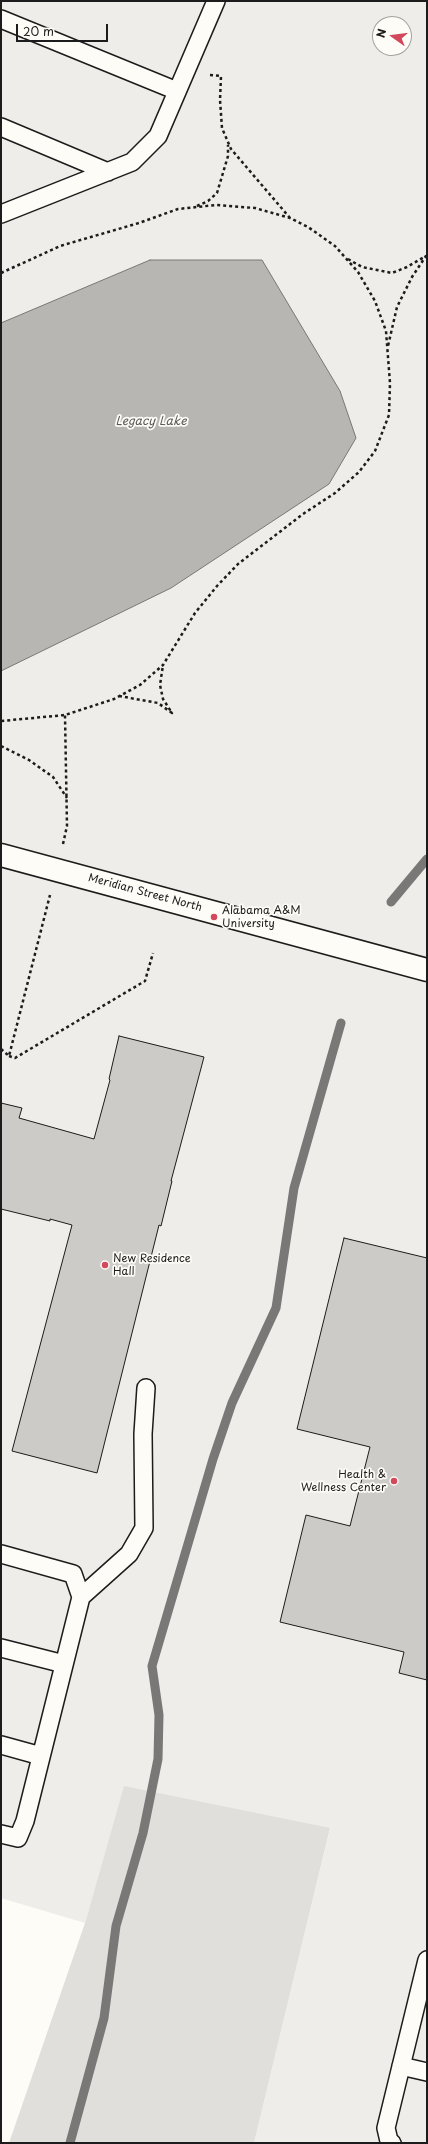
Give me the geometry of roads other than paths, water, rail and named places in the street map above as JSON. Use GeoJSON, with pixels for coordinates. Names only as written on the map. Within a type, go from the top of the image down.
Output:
{"type":"FeatureCollection","features":[{"type":"Feature","properties":{"kind":"street","name":"Meridian Street North"},"geometry":{"type":"LineString","coordinates":[[1,855],[427,970]]}},
{"type":"Feature","properties":{"kind":"lane"},"geometry":{"type":"LineString","coordinates":[[1,214],[132,162],[158,136],[216,1]]}},
{"type":"Feature","properties":{"kind":"lane"},"geometry":{"type":"LineString","coordinates":[[1,19],[177,91]]}},
{"type":"Feature","properties":{"kind":"lane"},"geometry":{"type":"LineString","coordinates":[[1,127],[108,172]]}},
{"type":"Feature","properties":{"kind":"lane"},"geometry":{"type":"LineString","coordinates":[[81,1597],[129,1554],[144,1528],[143,1434],[146,1388]]}},
{"type":"Feature","properties":{"kind":"lane"},"geometry":{"type":"LineString","coordinates":[[1,1554],[73,1574],[81,1597],[25,1821],[18,1838],[1,1834]]}},
{"type":"Feature","properties":{"kind":"lane"},"geometry":{"type":"LineString","coordinates":[[1,1648],[64,1664]]}},
{"type":"Feature","properties":{"kind":"lane"},"geometry":{"type":"LineString","coordinates":[[1,1745],[42,1756]]}},
{"type":"Feature","properties":{"kind":"lane"},"geometry":{"type":"LineString","coordinates":[[392,2143],[389,2141],[386,2128],[424,1981],[427,1960]]}},
{"type":"Feature","properties":{"kind":"lane"},"geometry":{"type":"LineString","coordinates":[[401,2066],[427,2072]]}},
{"type":"Feature","properties":{"kind":"water","name":"Legacy Lake"},"geometry":{"type":"Polygon","coordinates":[[[150,260],[262,260],[340,391],[356,438],[329,484],[171,588],[1,671],[1,323],[150,260]]]}},
{"type":"Feature","properties":{"kind":"waterway"},"geometry":{"type":"LineString","coordinates":[[391,902],[427,859]]}},
{"type":"Feature","properties":{"kind":"waterway"},"geometry":{"type":"LineString","coordinates":[[70,2143],[104,2018],[116,1926],[143,1833],[158,1759],[159,1715],[152,1666],[213,1459],[232,1403],[276,1308],[294,1188],[341,1023]]}},
{"type":"Feature","properties":{"kind":"place","name":"Alabama A&M University"},"geometry":{"type":"Point","coordinates":[214,917]}},
{"type":"Feature","properties":{"kind":"place","name":"New Residence Hall"},"geometry":{"type":"Point","coordinates":[105,1265]}},
{"type":"Feature","properties":{"kind":"place","name":"Health & Wellness Center"},"geometry":{"type":"Point","coordinates":[394,1481]}}]}
